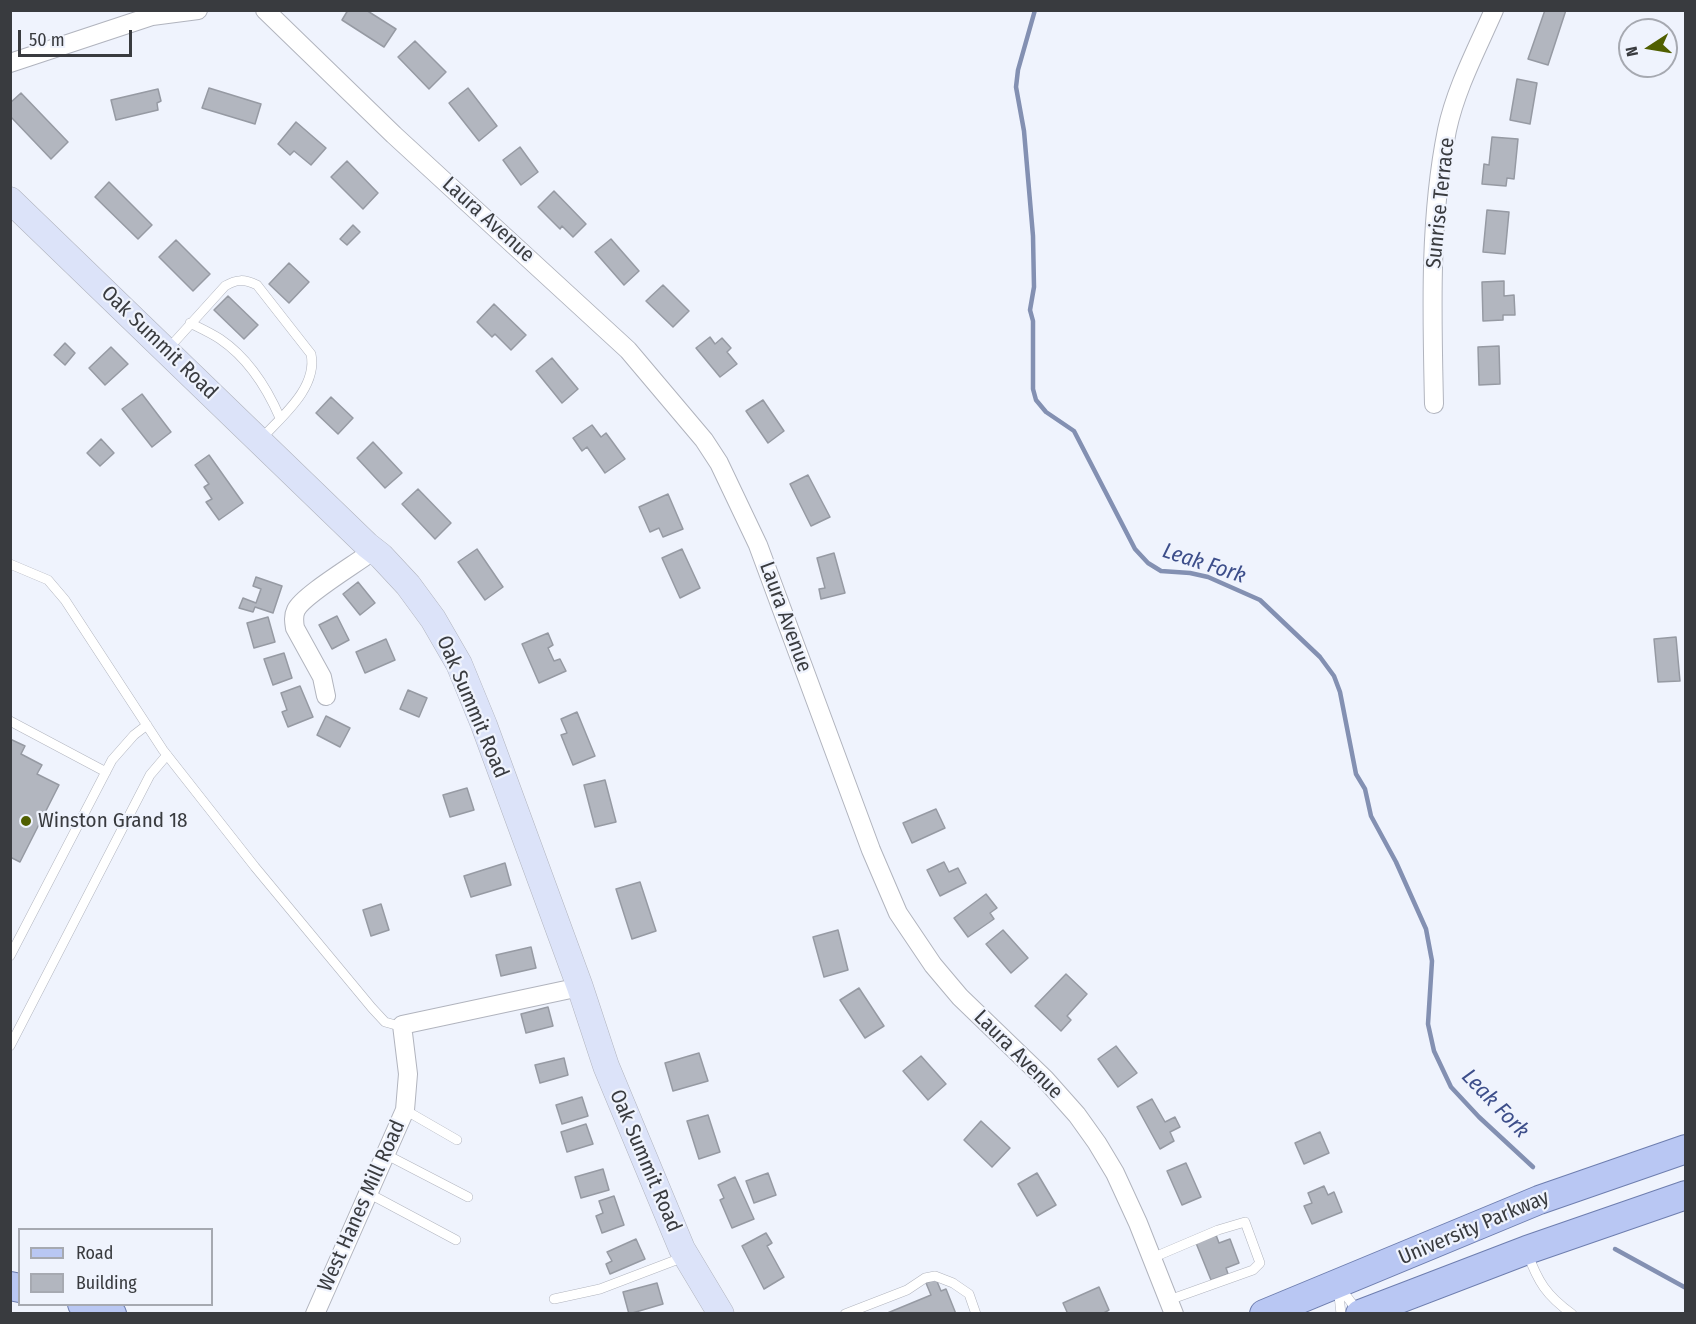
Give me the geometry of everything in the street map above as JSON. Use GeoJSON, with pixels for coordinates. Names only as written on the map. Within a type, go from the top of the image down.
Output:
{"type":"FeatureCollection","features":[{"type":"Feature","properties":{"kind":"main road","name":"Oak Summit Road"},"geometry":{"type":"LineString","coordinates":[[10,200],[374,550],[408,585],[433,619],[459,664],[484,725],[580,987],[606,1066],[687,1256],[721,1314]]}},
{"type":"Feature","properties":{"kind":"main road","name":"University Parkway"},"geometry":{"type":"LineString","coordinates":[[1264,1314],[1539,1200],[1686,1149]]}},
{"type":"Feature","properties":{"kind":"main road","name":"University Parkway"},"geometry":{"type":"LineString","coordinates":[[1360,1314],[1527,1250],[1686,1195]]}},
{"type":"Feature","properties":{"kind":"main road"},"geometry":{"type":"LineString","coordinates":[[85,1306],[112,1314]]}},
{"type":"Feature","properties":{"kind":"street"},"geometry":{"type":"LineString","coordinates":[[10,63],[152,16],[198,10]]}},
{"type":"Feature","properties":{"kind":"street","name":"Laura Avenue"},"geometry":{"type":"LineString","coordinates":[[265,10],[394,135],[628,350],[704,440],[719,463],[758,545],[867,839],[898,913],[912,937],[960,997],[1045,1079],[1077,1115],[1097,1143],[1115,1173],[1171,1307]]}},
{"type":"Feature","properties":{"kind":"street","name":"Sunrise Terrace"},"geometry":{"type":"LineString","coordinates":[[1434,404],[1433,267],[1440,184],[1448,129],[1457,96],[1494,10]]}},
{"type":"Feature","properties":{"kind":"street"},"geometry":{"type":"LineString","coordinates":[[326,696],[322,677],[295,628],[297,608],[312,594],[374,550]]}},
{"type":"Feature","properties":{"kind":"street"},"geometry":{"type":"LineString","coordinates":[[403,1026],[580,987]]}},
{"type":"Feature","properties":{"kind":"street","name":"West Hanes Mill Road"},"geometry":{"type":"LineString","coordinates":[[315,1314],[405,1110],[408,1074],[403,1026]]}},
{"type":"Feature","properties":{"kind":"lane"},"geometry":{"type":"LineString","coordinates":[[166,350],[214,296],[235,280],[246,279],[257,285],[311,354],[313,364],[308,381],[298,398],[259,440]]}},
{"type":"Feature","properties":{"kind":"lane"},"geometry":{"type":"LineString","coordinates":[[190,323],[221,339],[248,364],[270,395],[280,418]]}},
{"type":"Feature","properties":{"kind":"lane"},"geometry":{"type":"LineString","coordinates":[[10,564],[48,580],[65,600],[167,755],[255,867],[385,1022],[403,1026]]}},
{"type":"Feature","properties":{"kind":"lane"},"geometry":{"type":"LineString","coordinates":[[10,721],[106,772]]}},
{"type":"Feature","properties":{"kind":"lane"},"geometry":{"type":"LineString","coordinates":[[10,956],[112,760],[126,743],[147,725]]}},
{"type":"Feature","properties":{"kind":"lane"},"geometry":{"type":"LineString","coordinates":[[10,1046],[150,775],[167,755]]}},
{"type":"Feature","properties":{"kind":"lane"},"geometry":{"type":"LineString","coordinates":[[405,1110],[457,1140]]}},
{"type":"Feature","properties":{"kind":"lane"},"geometry":{"type":"LineString","coordinates":[[386,1154],[468,1197]]}},
{"type":"Feature","properties":{"kind":"lane"},"geometry":{"type":"LineString","coordinates":[[368,1193],[456,1240]]}},
{"type":"Feature","properties":{"kind":"lane"},"geometry":{"type":"LineString","coordinates":[[1152,1258],[1218,1230],[1245,1222],[1260,1263],[1253,1270],[1171,1307]]}},
{"type":"Feature","properties":{"kind":"lane"},"geometry":{"type":"LineString","coordinates":[[1527,1250],[1537,1279],[1559,1304],[1572,1314]]}},
{"type":"Feature","properties":{"kind":"lane"},"geometry":{"type":"LineString","coordinates":[[554,1299],[600,1289],[687,1256]]}},
{"type":"Feature","properties":{"kind":"lane"},"geometry":{"type":"LineString","coordinates":[[846,1314],[907,1290],[925,1278],[935,1276],[953,1283],[969,1294],[976,1314]]}},
{"type":"Feature","properties":{"kind":"lane"},"geometry":{"type":"LineString","coordinates":[[1337,1284],[1341,1314]]}},
{"type":"Feature","properties":{"kind":"lane"},"geometry":{"type":"LineString","coordinates":[[1337,1284],[1360,1314]]}},
{"type":"Feature","properties":{"kind":"lane"},"geometry":{"type":"LineString","coordinates":[[1552,1314],[1559,1304]]}},
{"type":"Feature","properties":{"kind":"building"},"geometry":{"type":"Polygon","coordinates":[[[348,10],[366,10],[396,29],[384,47],[342,20],[348,10]]]}},
{"type":"Feature","properties":{"kind":"building"},"geometry":{"type":"Polygon","coordinates":[[[1545,10],[1566,10],[1548,65],[1528,59],[1545,10]]]}},
{"type":"Feature","properties":{"kind":"building"},"geometry":{"type":"Polygon","coordinates":[[[415,41],[446,72],[429,89],[398,57],[415,41]]]}},
{"type":"Feature","properties":{"kind":"building"},"geometry":{"type":"Polygon","coordinates":[[[1517,79],[1537,83],[1530,124],[1510,120],[1517,79]]]}},
{"type":"Feature","properties":{"kind":"building"},"geometry":{"type":"Polygon","coordinates":[[[209,88],[261,104],[255,124],[202,108],[209,88]]]}},
{"type":"Feature","properties":{"kind":"building"},"geometry":{"type":"Polygon","coordinates":[[[468,88],[497,126],[479,141],[449,103],[468,88]]]}},
{"type":"Feature","properties":{"kind":"building"},"geometry":{"type":"Polygon","coordinates":[[[158,89],[161,101],[157,103],[158,110],[116,120],[111,100],[158,89]]]}},
{"type":"Feature","properties":{"kind":"building"},"geometry":{"type":"Polygon","coordinates":[[[21,93],[68,142],[51,159],[10,116],[10,103],[21,93]]]}},
{"type":"Feature","properties":{"kind":"building"},"geometry":{"type":"Polygon","coordinates":[[[296,122],[326,148],[311,165],[294,151],[290,155],[278,144],[296,122]]]}},
{"type":"Feature","properties":{"kind":"building"},"geometry":{"type":"Polygon","coordinates":[[[1492,137],[1518,139],[1514,179],[1507,178],[1506,186],[1482,184],[1484,164],[1489,165],[1492,137]]]}},
{"type":"Feature","properties":{"kind":"building"},"geometry":{"type":"Polygon","coordinates":[[[520,147],[538,172],[521,185],[503,160],[520,147]]]}},
{"type":"Feature","properties":{"kind":"building"},"geometry":{"type":"Polygon","coordinates":[[[347,161],[378,193],[363,209],[331,177],[347,161]]]}},
{"type":"Feature","properties":{"kind":"building"},"geometry":{"type":"Polygon","coordinates":[[[109,182],[152,225],[138,239],[95,197],[109,182]]]}},
{"type":"Feature","properties":{"kind":"building"},"geometry":{"type":"Polygon","coordinates":[[[554,191],[586,224],[573,237],[562,226],[560,229],[538,207],[554,191]]]}},
{"type":"Feature","properties":{"kind":"building"},"geometry":{"type":"Polygon","coordinates":[[[1487,210],[1509,212],[1505,254],[1483,252],[1487,210]]]}},
{"type":"Feature","properties":{"kind":"building"},"geometry":{"type":"Polygon","coordinates":[[[353,225],[360,232],[347,245],[340,239],[353,225]]]}},
{"type":"Feature","properties":{"kind":"building"},"geometry":{"type":"Polygon","coordinates":[[[611,239],[639,271],[624,285],[595,252],[611,239]]]}},
{"type":"Feature","properties":{"kind":"building"},"geometry":{"type":"Polygon","coordinates":[[[176,240],[210,274],[193,291],[159,257],[176,240]]]}},
{"type":"Feature","properties":{"kind":"building"},"geometry":{"type":"Polygon","coordinates":[[[289,263],[309,282],[289,303],[269,284],[289,263]]]}},
{"type":"Feature","properties":{"kind":"building"},"geometry":{"type":"Polygon","coordinates":[[[1504,281],[1504,296],[1514,295],[1515,315],[1503,315],[1503,320],[1483,321],[1482,282],[1504,281]]]}},
{"type":"Feature","properties":{"kind":"building"},"geometry":{"type":"Polygon","coordinates":[[[663,285],[689,311],[673,327],[646,301],[663,285]]]}},
{"type":"Feature","properties":{"kind":"building"},"geometry":{"type":"Polygon","coordinates":[[[228,296],[258,325],[244,339],[214,310],[228,296]]]}},
{"type":"Feature","properties":{"kind":"building"},"geometry":{"type":"Polygon","coordinates":[[[494,304],[526,335],[511,350],[495,334],[492,337],[477,322],[494,304]]]}},
{"type":"Feature","properties":{"kind":"building"},"geometry":{"type":"Polygon","coordinates":[[[710,337],[715,344],[722,338],[731,348],[727,352],[737,364],[720,377],[696,348],[710,337]]]}},
{"type":"Feature","properties":{"kind":"building"},"geometry":{"type":"Polygon","coordinates":[[[65,343],[75,353],[65,365],[54,355],[65,343]]]}},
{"type":"Feature","properties":{"kind":"building"},"geometry":{"type":"Polygon","coordinates":[[[1499,346],[1500,384],[1479,385],[1478,347],[1499,346]]]}},
{"type":"Feature","properties":{"kind":"building"},"geometry":{"type":"Polygon","coordinates":[[[111,347],[128,364],[105,385],[89,368],[111,347]]]}},
{"type":"Feature","properties":{"kind":"building"},"geometry":{"type":"Polygon","coordinates":[[[552,358],[578,389],[562,403],[536,371],[552,358]]]}},
{"type":"Feature","properties":{"kind":"building"},"geometry":{"type":"Polygon","coordinates":[[[142,394],[171,432],[152,447],[122,409],[142,394]]]}},
{"type":"Feature","properties":{"kind":"building"},"geometry":{"type":"Polygon","coordinates":[[[331,397],[353,418],[338,434],[316,413],[331,397]]]}},
{"type":"Feature","properties":{"kind":"building"},"geometry":{"type":"Polygon","coordinates":[[[763,400],[784,431],[768,443],[746,411],[763,400]]]}},
{"type":"Feature","properties":{"kind":"building"},"geometry":{"type":"Polygon","coordinates":[[[592,425],[601,437],[606,433],[625,459],[605,473],[587,447],[582,451],[573,438],[592,425]]]}},
{"type":"Feature","properties":{"kind":"building"},"geometry":{"type":"Polygon","coordinates":[[[101,439],[114,453],[100,466],[87,453],[101,439]]]}},
{"type":"Feature","properties":{"kind":"building"},"geometry":{"type":"Polygon","coordinates":[[[373,442],[402,473],[385,488],[357,458],[373,442]]]}},
{"type":"Feature","properties":{"kind":"building"},"geometry":{"type":"Polygon","coordinates":[[[209,455],[243,503],[219,520],[206,502],[212,499],[204,487],[209,484],[195,465],[209,455]]]}},
{"type":"Feature","properties":{"kind":"building"},"geometry":{"type":"Polygon","coordinates":[[[808,475],[830,517],[811,526],[790,484],[808,475]]]}},
{"type":"Feature","properties":{"kind":"building"},"geometry":{"type":"Polygon","coordinates":[[[418,489],[451,523],[435,539],[402,504],[418,489]]]}},
{"type":"Feature","properties":{"kind":"building"},"geometry":{"type":"Polygon","coordinates":[[[668,494],[683,529],[663,537],[659,528],[650,532],[639,507],[668,494]]]}},
{"type":"Feature","properties":{"kind":"building"},"geometry":{"type":"Polygon","coordinates":[[[477,549],[503,587],[485,600],[458,562],[477,549]]]}},
{"type":"Feature","properties":{"kind":"building"},"geometry":{"type":"Polygon","coordinates":[[[682,549],[700,588],[680,598],[662,558],[682,549]]]}},
{"type":"Feature","properties":{"kind":"building"},"geometry":{"type":"Polygon","coordinates":[[[834,553],[845,593],[821,599],[819,589],[825,588],[817,558],[834,553]]]}},
{"type":"Feature","properties":{"kind":"building"},"geometry":{"type":"Polygon","coordinates":[[[256,577],[282,586],[273,613],[255,607],[253,612],[239,608],[243,598],[256,603],[261,589],[253,586],[256,577]]]}},
{"type":"Feature","properties":{"kind":"building"},"geometry":{"type":"Polygon","coordinates":[[[358,582],[375,603],[360,615],[343,594],[358,582]]]}},
{"type":"Feature","properties":{"kind":"building"},"geometry":{"type":"Polygon","coordinates":[[[337,616],[349,640],[332,649],[319,625],[337,616]]]}},
{"type":"Feature","properties":{"kind":"building"},"geometry":{"type":"Polygon","coordinates":[[[268,617],[275,642],[254,648],[247,623],[268,617]]]}},
{"type":"Feature","properties":{"kind":"building"},"geometry":{"type":"Polygon","coordinates":[[[548,633],[553,645],[548,648],[554,661],[560,659],[566,671],[539,683],[522,644],[548,633]]]}},
{"type":"Feature","properties":{"kind":"building"},"geometry":{"type":"Polygon","coordinates":[[[1676,637],[1680,681],[1658,682],[1654,639],[1676,637]]]}},
{"type":"Feature","properties":{"kind":"building"},"geometry":{"type":"Polygon","coordinates":[[[386,639],[395,660],[365,673],[356,652],[386,639]]]}},
{"type":"Feature","properties":{"kind":"building"},"geometry":{"type":"Polygon","coordinates":[[[284,653],[292,678],[273,685],[264,659],[284,653]]]}},
{"type":"Feature","properties":{"kind":"building"},"geometry":{"type":"Polygon","coordinates":[[[300,686],[313,717],[288,727],[282,712],[287,710],[281,693],[300,686]]]}},
{"type":"Feature","properties":{"kind":"building"},"geometry":{"type":"Polygon","coordinates":[[[408,690],[427,698],[419,717],[400,709],[408,690]]]}},
{"type":"Feature","properties":{"kind":"building"},"geometry":{"type":"Polygon","coordinates":[[[577,712],[595,756],[573,765],[561,735],[567,733],[561,719],[577,712]]]}},
{"type":"Feature","properties":{"kind":"building"},"geometry":{"type":"Polygon","coordinates":[[[326,716],[350,728],[340,747],[317,735],[326,716]]]}},
{"type":"Feature","properties":{"kind":"building","name":"Winston Grand 18"},"geometry":{"type":"Polygon","coordinates":[[[10,739],[25,746],[21,754],[42,765],[37,774],[59,785],[20,862],[10,857],[10,739]]]}},
{"type":"Feature","properties":{"kind":"building"},"geometry":{"type":"Polygon","coordinates":[[[605,780],[616,822],[595,827],[584,785],[605,780]]]}},
{"type":"Feature","properties":{"kind":"building"},"geometry":{"type":"Polygon","coordinates":[[[467,788],[474,810],[450,817],[443,795],[467,788]]]}},
{"type":"Feature","properties":{"kind":"building"},"geometry":{"type":"Polygon","coordinates":[[[936,809],[945,828],[912,843],[903,823],[936,809]]]}},
{"type":"Feature","properties":{"kind":"building"},"geometry":{"type":"Polygon","coordinates":[[[944,862],[949,872],[958,868],[966,883],[940,896],[927,870],[944,862]]]}},
{"type":"Feature","properties":{"kind":"building"},"geometry":{"type":"Polygon","coordinates":[[[505,863],[511,885],[471,897],[464,876],[505,863]]]}},
{"type":"Feature","properties":{"kind":"building"},"geometry":{"type":"Polygon","coordinates":[[[640,882],[656,931],[632,939],[616,889],[640,882]]]}},
{"type":"Feature","properties":{"kind":"building"},"geometry":{"type":"Polygon","coordinates":[[[986,894],[997,908],[990,913],[994,919],[968,937],[954,918],[986,894]]]}},
{"type":"Feature","properties":{"kind":"building"},"geometry":{"type":"Polygon","coordinates":[[[381,904],[389,930],[371,936],[363,910],[381,904]]]}},
{"type":"Feature","properties":{"kind":"building"},"geometry":{"type":"Polygon","coordinates":[[[838,930],[848,970],[824,977],[813,937],[838,930]]]}},
{"type":"Feature","properties":{"kind":"building"},"geometry":{"type":"Polygon","coordinates":[[[1003,930],[1028,958],[1011,973],[986,944],[1003,930]]]}},
{"type":"Feature","properties":{"kind":"building"},"geometry":{"type":"Polygon","coordinates":[[[531,947],[536,968],[501,976],[496,955],[531,947]]]}},
{"type":"Feature","properties":{"kind":"building"},"geometry":{"type":"Polygon","coordinates":[[[1066,974],[1087,994],[1067,1016],[1071,1020],[1061,1031],[1035,1006],[1066,974]]]}},
{"type":"Feature","properties":{"kind":"building"},"geometry":{"type":"Polygon","coordinates":[[[859,988],[884,1026],[865,1038],[840,1000],[859,988]]]}},
{"type":"Feature","properties":{"kind":"building"},"geometry":{"type":"Polygon","coordinates":[[[548,1007],[553,1026],[526,1033],[521,1014],[548,1007]]]}},
{"type":"Feature","properties":{"kind":"building"},"geometry":{"type":"Polygon","coordinates":[[[1116,1046],[1137,1073],[1118,1087],[1098,1059],[1116,1046]]]}},
{"type":"Feature","properties":{"kind":"building"},"geometry":{"type":"Polygon","coordinates":[[[699,1053],[708,1081],[673,1091],[665,1063],[699,1053]]]}},
{"type":"Feature","properties":{"kind":"building"},"geometry":{"type":"Polygon","coordinates":[[[921,1056],[946,1084],[928,1100],[903,1071],[921,1056]]]}},
{"type":"Feature","properties":{"kind":"building"},"geometry":{"type":"Polygon","coordinates":[[[564,1058],[568,1075],[540,1083],[535,1065],[564,1058]]]}},
{"type":"Feature","properties":{"kind":"building"},"geometry":{"type":"Polygon","coordinates":[[[582,1097],[588,1116],[562,1124],[556,1105],[582,1097]]]}},
{"type":"Feature","properties":{"kind":"building"},"geometry":{"type":"Polygon","coordinates":[[[1152,1099],[1165,1122],[1175,1117],[1180,1127],[1170,1132],[1174,1141],[1160,1149],[1137,1107],[1152,1099]]]}},
{"type":"Feature","properties":{"kind":"building"},"geometry":{"type":"Polygon","coordinates":[[[708,1115],[720,1152],[699,1159],[687,1121],[708,1115]]]}},
{"type":"Feature","properties":{"kind":"building"},"geometry":{"type":"Polygon","coordinates":[[[981,1121],[1010,1148],[992,1167],[964,1140],[981,1121]]]}},
{"type":"Feature","properties":{"kind":"building"},"geometry":{"type":"Polygon","coordinates":[[[586,1124],[593,1144],[567,1152],[561,1132],[586,1124]]]}},
{"type":"Feature","properties":{"kind":"building"},"geometry":{"type":"Polygon","coordinates":[[[1320,1132],[1329,1153],[1304,1164],[1295,1143],[1320,1132]]]}},
{"type":"Feature","properties":{"kind":"building"},"geometry":{"type":"Polygon","coordinates":[[[1186,1163],[1201,1197],[1182,1205],[1167,1171],[1186,1163]]]}},
{"type":"Feature","properties":{"kind":"building"},"geometry":{"type":"Polygon","coordinates":[[[603,1169],[609,1190],[581,1198],[575,1177],[603,1169]]]}},
{"type":"Feature","properties":{"kind":"building"},"geometry":{"type":"Polygon","coordinates":[[[768,1173],[776,1195],[754,1203],[746,1181],[768,1173]]]}},
{"type":"Feature","properties":{"kind":"building"},"geometry":{"type":"Polygon","coordinates":[[[1037,1173],[1056,1205],[1037,1216],[1018,1184],[1037,1173]]]}},
{"type":"Feature","properties":{"kind":"building"},"geometry":{"type":"Polygon","coordinates":[[[735,1177],[754,1219],[732,1228],[720,1200],[724,1198],[718,1185],[735,1177]]]}},
{"type":"Feature","properties":{"kind":"building"},"geometry":{"type":"Polygon","coordinates":[[[1324,1186],[1328,1195],[1334,1192],[1342,1212],[1312,1224],[1304,1206],[1312,1203],[1308,1193],[1324,1186]]]}},
{"type":"Feature","properties":{"kind":"building"},"geometry":{"type":"Polygon","coordinates":[[[614,1196],[624,1225],[602,1233],[596,1216],[603,1213],[599,1201],[614,1196]]]}},
{"type":"Feature","properties":{"kind":"building"},"geometry":{"type":"Polygon","coordinates":[[[766,1233],[772,1243],[767,1246],[784,1277],[764,1289],[742,1246],[766,1233]]]}},
{"type":"Feature","properties":{"kind":"building"},"geometry":{"type":"Polygon","coordinates":[[[1216,1235],[1219,1243],[1230,1239],[1239,1263],[1226,1268],[1228,1274],[1211,1280],[1196,1243],[1216,1235]]]}},
{"type":"Feature","properties":{"kind":"building"},"geometry":{"type":"Polygon","coordinates":[[[636,1239],[645,1259],[610,1274],[606,1264],[612,1261],[607,1252],[636,1239]]]}},
{"type":"Feature","properties":{"kind":"building"},"geometry":{"type":"Polygon","coordinates":[[[936,1279],[941,1291],[946,1289],[956,1314],[885,1314],[931,1295],[926,1283],[936,1279]]]}},
{"type":"Feature","properties":{"kind":"building"},"geometry":{"type":"Polygon","coordinates":[[[657,1283],[663,1304],[629,1314],[623,1292],[657,1283]]]}},
{"type":"Feature","properties":{"kind":"building"},"geometry":{"type":"Polygon","coordinates":[[[1099,1287],[1109,1310],[1102,1314],[1064,1314],[1067,1312],[1063,1303],[1099,1287]]]}},
{"type":"Feature","properties":{"kind":"waterway","name":"Leak Fork"},"geometry":{"type":"LineString","coordinates":[[1035,10],[1018,70],[1016,87],[1024,131],[1033,236],[1034,287],[1030,310],[1033,321],[1033,389],[1036,400],[1046,412],[1074,431],[1135,549],[1148,563],[1161,571],[1208,577],[1260,600],[1320,657],[1334,676],[1340,692],[1356,774],[1365,789],[1371,816],[1396,862],[1426,929],[1432,961],[1428,1024],[1434,1051],[1451,1087],[1479,1117],[1533,1167]]}},
{"type":"Feature","properties":{"kind":"waterway","name":"Leak Fork"},"geometry":{"type":"LineString","coordinates":[[1615,1249],[1686,1288]]}},
{"type":"Feature","properties":{"kind":"place","name":"Winston Grand 18"},"geometry":{"type":"Point","coordinates":[26,821]}}]}
